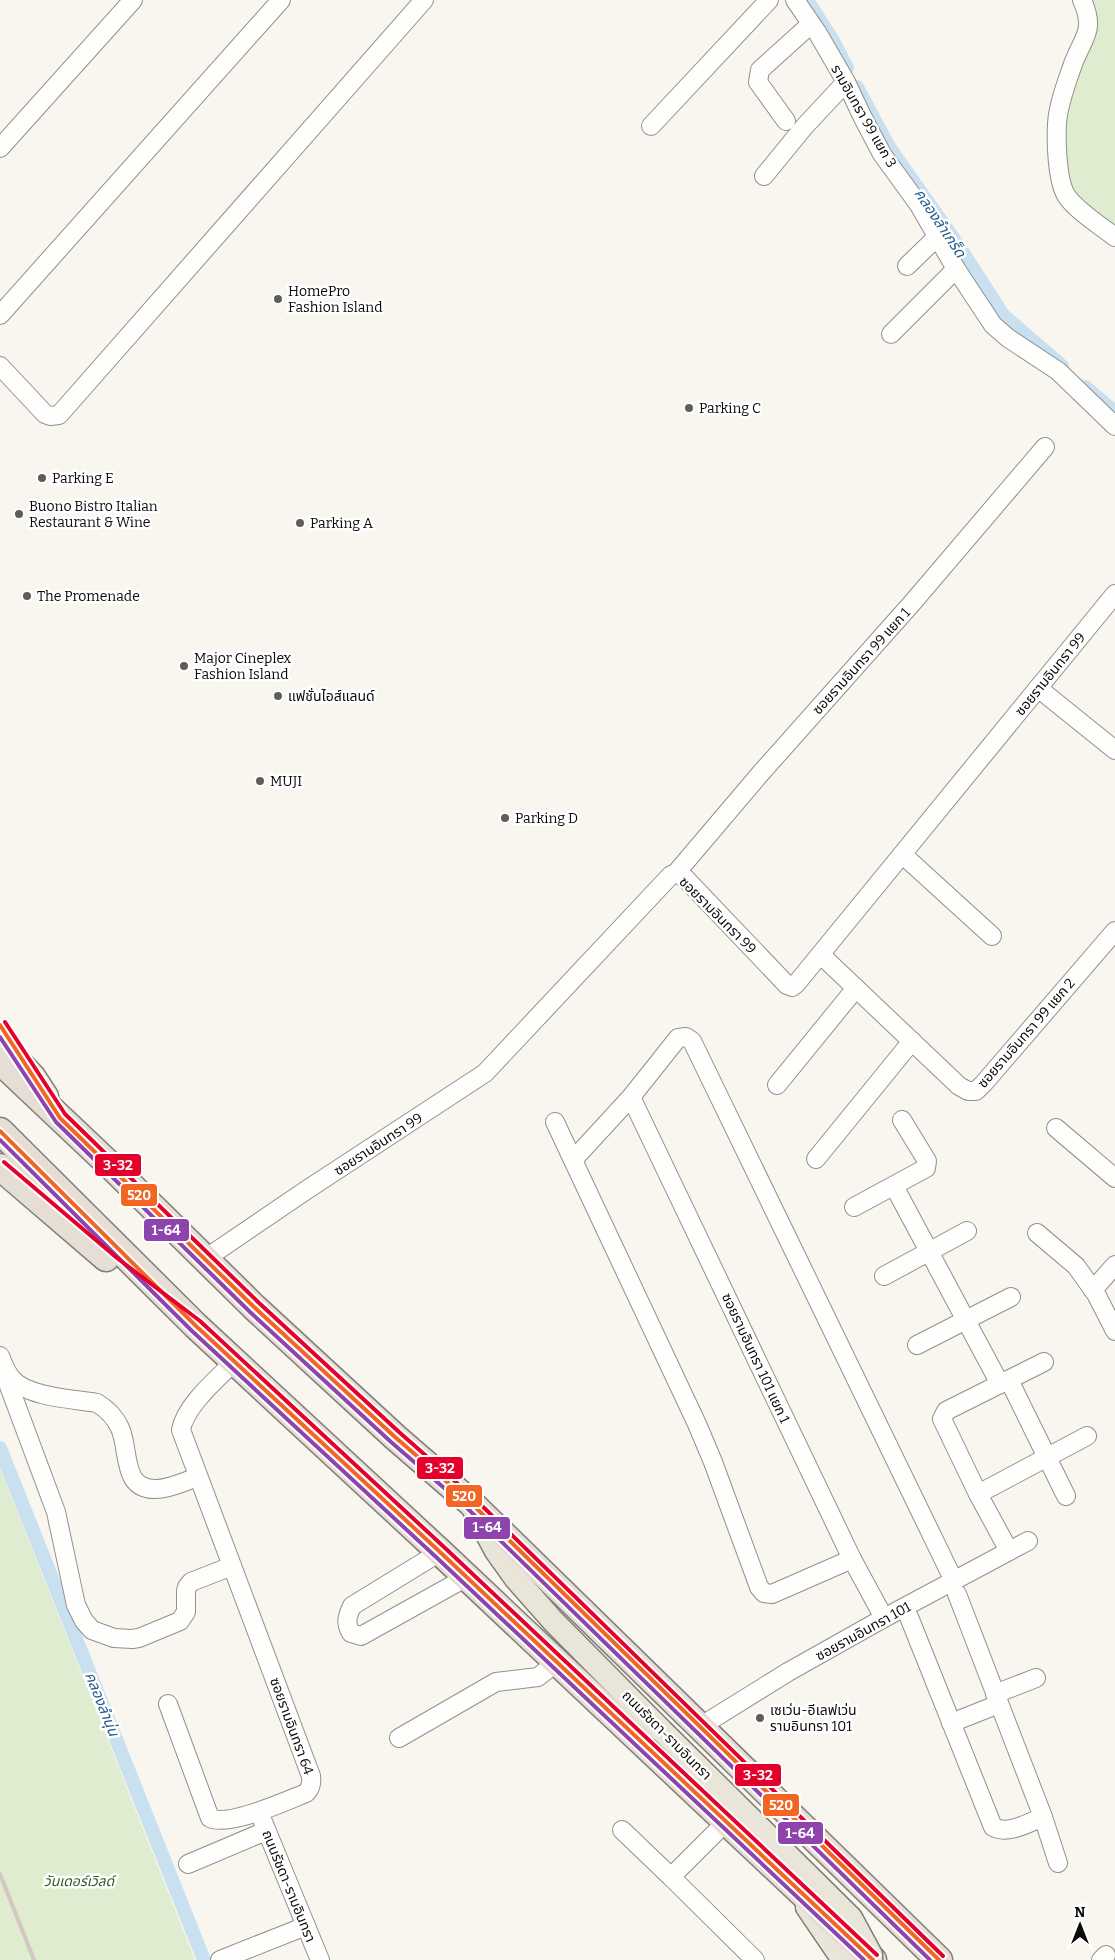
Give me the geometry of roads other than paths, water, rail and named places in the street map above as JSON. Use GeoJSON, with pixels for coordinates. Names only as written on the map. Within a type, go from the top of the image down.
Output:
{"type":"FeatureCollection","features":[{"type":"Feature","properties":{"kind":"highway"},"geometry":{"type":"LineString","coordinates":[[0,1061],[111,1166],[205,1260],[388,1431],[470,1502],[939,1960]]}},
{"type":"Feature","properties":{"kind":"highway"},"geometry":{"type":"LineString","coordinates":[[0,1131],[196,1326],[467,1577],[872,1960]]}},
{"type":"Feature","properties":{"kind":"highway"},"geometry":{"type":"LineString","coordinates":[[0,1167],[113,1264],[196,1326]]}},
{"type":"Feature","properties":{"kind":"main road"},"geometry":{"type":"LineString","coordinates":[[0,1040],[34,1076],[60,1118]]}},
{"type":"Feature","properties":{"kind":"main road","name":"ถนนรัชดา-รามอินทรา"},"geometry":{"type":"LineString","coordinates":[[470,1502],[486,1535],[516,1579],[554,1622],[851,1918],[872,1960]]}},
{"type":"Feature","properties":{"kind":"main road"},"geometry":{"type":"LineString","coordinates":[[789,1882],[843,1960]]}},
{"type":"Feature","properties":{"kind":"street"},"geometry":{"type":"LineString","coordinates":[[0,148],[133,0]]}},
{"type":"Feature","properties":{"kind":"street"},"geometry":{"type":"LineString","coordinates":[[0,315],[281,0]]}},
{"type":"Feature","properties":{"kind":"street"},"geometry":{"type":"LineString","coordinates":[[0,366],[45,414],[50,416],[59,415],[424,0]]}},
{"type":"Feature","properties":{"kind":"street"},"geometry":{"type":"LineString","coordinates":[[651,126],[769,0]]}},
{"type":"Feature","properties":{"kind":"street","name":"รามอินทรา 99 แยก 3"},"geometry":{"type":"LineString","coordinates":[[795,0],[846,82],[882,154],[918,205],[956,269],[993,325],[1008,338],[1058,371],[1115,426]]}},
{"type":"Feature","properties":{"kind":"street"},"geometry":{"type":"LineString","coordinates":[[1082,0],[1089,18],[1088,27],[1074,63],[1057,122],[1060,182],[1066,197],[1091,220],[1115,237]]}},
{"type":"Feature","properties":{"kind":"street"},"geometry":{"type":"LineString","coordinates":[[786,121],[758,82],[758,76],[760,70],[811,24]]}},
{"type":"Feature","properties":{"kind":"street"},"geometry":{"type":"LineString","coordinates":[[764,176],[804,127],[846,82]]}},
{"type":"Feature","properties":{"kind":"street"},"geometry":{"type":"LineString","coordinates":[[907,266],[937,237]]}},
{"type":"Feature","properties":{"kind":"street"},"geometry":{"type":"LineString","coordinates":[[891,334],[956,269]]}},
{"type":"Feature","properties":{"kind":"street","name":"ซอยรามอินทรา 99 แยก 1"},"geometry":{"type":"LineString","coordinates":[[676,873],[754,780],[913,602],[1045,447]]}},
{"type":"Feature","properties":{"kind":"street","name":"ซอยรามอินทรา 99"},"geometry":{"type":"LineString","coordinates":[[205,1260],[308,1189],[486,1073],[671,876],[676,873],[694,886],[787,985],[792,987],[821,955],[1115,594]]}},
{"type":"Feature","properties":{"kind":"street"},"geometry":{"type":"LineString","coordinates":[[1038,688],[1115,750]]}},
{"type":"Feature","properties":{"kind":"street"},"geometry":{"type":"LineString","coordinates":[[903,855],[992,936]]}},
{"type":"Feature","properties":{"kind":"street","name":"ซอยรามอินทรา 99 แยก 2"},"geometry":{"type":"LineString","coordinates":[[821,955],[959,1086],[968,1091],[976,1091],[1115,931]]}},
{"type":"Feature","properties":{"kind":"street"},"geometry":{"type":"LineString","coordinates":[[777,1085],[856,988]]}},
{"type":"Feature","properties":{"kind":"street"},"geometry":{"type":"LineString","coordinates":[[574,1159],[631,1097],[678,1038],[686,1037],[692,1041],[955,1588],[1043,1817],[1058,1863]]}},
{"type":"Feature","properties":{"kind":"street"},"geometry":{"type":"LineString","coordinates":[[816,1159],[912,1041]]}},
{"type":"Feature","properties":{"kind":"street","name":"ซอยรามอินทรา 101 แยก 1"},"geometry":{"type":"LineString","coordinates":[[631,1097],[852,1559],[884,1618]]}},
{"type":"Feature","properties":{"kind":"street"},"geometry":{"type":"LineString","coordinates":[[854,1208],[926,1168],[928,1165],[928,1161],[902,1120]]}},
{"type":"Feature","properties":{"kind":"street"},"geometry":{"type":"LineString","coordinates":[[555,1122],[697,1424],[759,1587],[764,1593],[772,1594],[852,1559]]}},
{"type":"Feature","properties":{"kind":"street"},"geometry":{"type":"LineString","coordinates":[[1056,1128],[1115,1178]]}},
{"type":"Feature","properties":{"kind":"street"},"geometry":{"type":"LineString","coordinates":[[894,1186],[965,1319],[1047,1457],[1066,1496]]}},
{"type":"Feature","properties":{"kind":"street"},"geometry":{"type":"LineString","coordinates":[[884,1276],[967,1231]]}},
{"type":"Feature","properties":{"kind":"street"},"geometry":{"type":"LineString","coordinates":[[1037,1233],[1076,1266],[1093,1290],[1115,1331]]}},
{"type":"Feature","properties":{"kind":"street"},"geometry":{"type":"LineString","coordinates":[[1093,1290],[1115,1265]]}},
{"type":"Feature","properties":{"kind":"street"},"geometry":{"type":"LineString","coordinates":[[917,1345],[1011,1297]]}},
{"type":"Feature","properties":{"kind":"street"},"geometry":{"type":"LineString","coordinates":[[0,1356],[8,1374],[9,1386],[56,1512],[76,1605],[84,1621],[92,1630],[114,1638],[132,1639],[139,1638],[172,1624],[184,1616],[187,1608],[187,1587],[192,1582],[232,1566]]}},
{"type":"Feature","properties":{"kind":"street","name":"ซอยรามอินทรา 64"},"geometry":{"type":"LineString","coordinates":[[168,1704],[210,1818],[223,1820],[259,1812],[306,1793],[310,1788],[312,1782],[181,1430],[182,1423],[207,1389],[234,1362]]}},
{"type":"Feature","properties":{"kind":"street"},"geometry":{"type":"LineString","coordinates":[[1009,1551],[978,1494],[942,1419],[946,1411],[1044,1362]]}},
{"type":"Feature","properties":{"kind":"street"},"geometry":{"type":"LineString","coordinates":[[8,1374],[22,1387],[32,1392],[96,1403],[104,1408],[115,1418],[123,1438],[128,1468],[139,1484],[148,1488],[168,1487],[198,1477]]}},
{"type":"Feature","properties":{"kind":"street"},"geometry":{"type":"LineString","coordinates":[[978,1494],[1087,1436]]}},
{"type":"Feature","properties":{"kind":"street","name":"ซอยรามอินทรา 101"},"geometry":{"type":"LineString","coordinates":[[701,1726],[788,1672],[884,1618],[955,1588],[1009,1551],[1028,1541]]}},
{"type":"Feature","properties":{"kind":"street"},"geometry":{"type":"LineString","coordinates":[[440,1552],[352,1606],[346,1618],[351,1634],[361,1636],[467,1577]]}},
{"type":"Feature","properties":{"kind":"street"},"geometry":{"type":"LineString","coordinates":[[909,1617],[993,1826],[999,1830],[1006,1831],[1043,1817]]}},
{"type":"Feature","properties":{"kind":"street"},"geometry":{"type":"LineString","coordinates":[[399,1738],[496,1682],[538,1677],[557,1662]]}},
{"type":"Feature","properties":{"kind":"street"},"geometry":{"type":"LineString","coordinates":[[951,1723],[1036,1678]]}},
{"type":"Feature","properties":{"kind":"street","name":"ถนนรัชดา-รามอินทรา"},"geometry":{"type":"LineString","coordinates":[[259,1812],[320,1960]]}},
{"type":"Feature","properties":{"kind":"street"},"geometry":{"type":"LineString","coordinates":[[671,1877],[726,1822]]}},
{"type":"Feature","properties":{"kind":"street"},"geometry":{"type":"LineString","coordinates":[[188,1864],[266,1830]]}},
{"type":"Feature","properties":{"kind":"street"},"geometry":{"type":"LineString","coordinates":[[622,1830],[755,1960]]}},
{"type":"Feature","properties":{"kind":"street"},"geometry":{"type":"LineString","coordinates":[[220,1960],[306,1926]]}},
{"type":"Feature","properties":{"kind":"waterway","name":"คลองลำเกร็ด"},"geometry":{"type":"LineString","coordinates":[[807,0],[832,39],[847,68]]}},
{"type":"Feature","properties":{"kind":"waterway","name":"คลองลำเกร็ด"},"geometry":{"type":"LineString","coordinates":[[857,87],[889,147],[958,245],[1003,315],[1062,366]]}},
{"type":"Feature","properties":{"kind":"waterway","name":"คลองลำเกร็ด"},"geometry":{"type":"LineString","coordinates":[[1085,387],[1115,412]]}},
{"type":"Feature","properties":{"kind":"waterway","name":"คลองลำนุ่น"},"geometry":{"type":"LineString","coordinates":[[0,1448],[204,1960]]}},
{"type":"Feature","properties":{"kind":"railway"},"geometry":{"type":"LineString","coordinates":[[0,1874],[34,1960]]}},
{"type":"Feature","properties":{"kind":"place","name":"HomePro Fashion Island"},"geometry":{"type":"Point","coordinates":[278,299]}},
{"type":"Feature","properties":{"kind":"place","name":"Parking C"},"geometry":{"type":"Point","coordinates":[689,408]}},
{"type":"Feature","properties":{"kind":"place","name":"Parking E"},"geometry":{"type":"Point","coordinates":[42,478]}},
{"type":"Feature","properties":{"kind":"place","name":"Buono Bistro Italian Restaurant & Wine"},"geometry":{"type":"Point","coordinates":[19,514]}},
{"type":"Feature","properties":{"kind":"place","name":"Parking A"},"geometry":{"type":"Point","coordinates":[300,523]}},
{"type":"Feature","properties":{"kind":"place","name":"The Promenade"},"geometry":{"type":"Point","coordinates":[27,596]}},
{"type":"Feature","properties":{"kind":"place","name":"Major Cineplex Fashion Island"},"geometry":{"type":"Point","coordinates":[184,666]}},
{"type":"Feature","properties":{"kind":"place","name":"แฟชั่นไอส์แลนด์"},"geometry":{"type":"Point","coordinates":[278,696]}},
{"type":"Feature","properties":{"kind":"place","name":"MUJI"},"geometry":{"type":"Point","coordinates":[260,781]}},
{"type":"Feature","properties":{"kind":"place","name":"Parking D"},"geometry":{"type":"Point","coordinates":[505,818]}},
{"type":"Feature","properties":{"kind":"place","name":"เซเว่น-อีเลฟเว่น รามอินทรา 101"},"geometry":{"type":"Point","coordinates":[760,1718]}},
{"type":"Feature","properties":{"kind":"park label","name":"วันเดอร์เวิลด์"},"geometry":{"type":"Point","coordinates":[79,1881]}}]}
